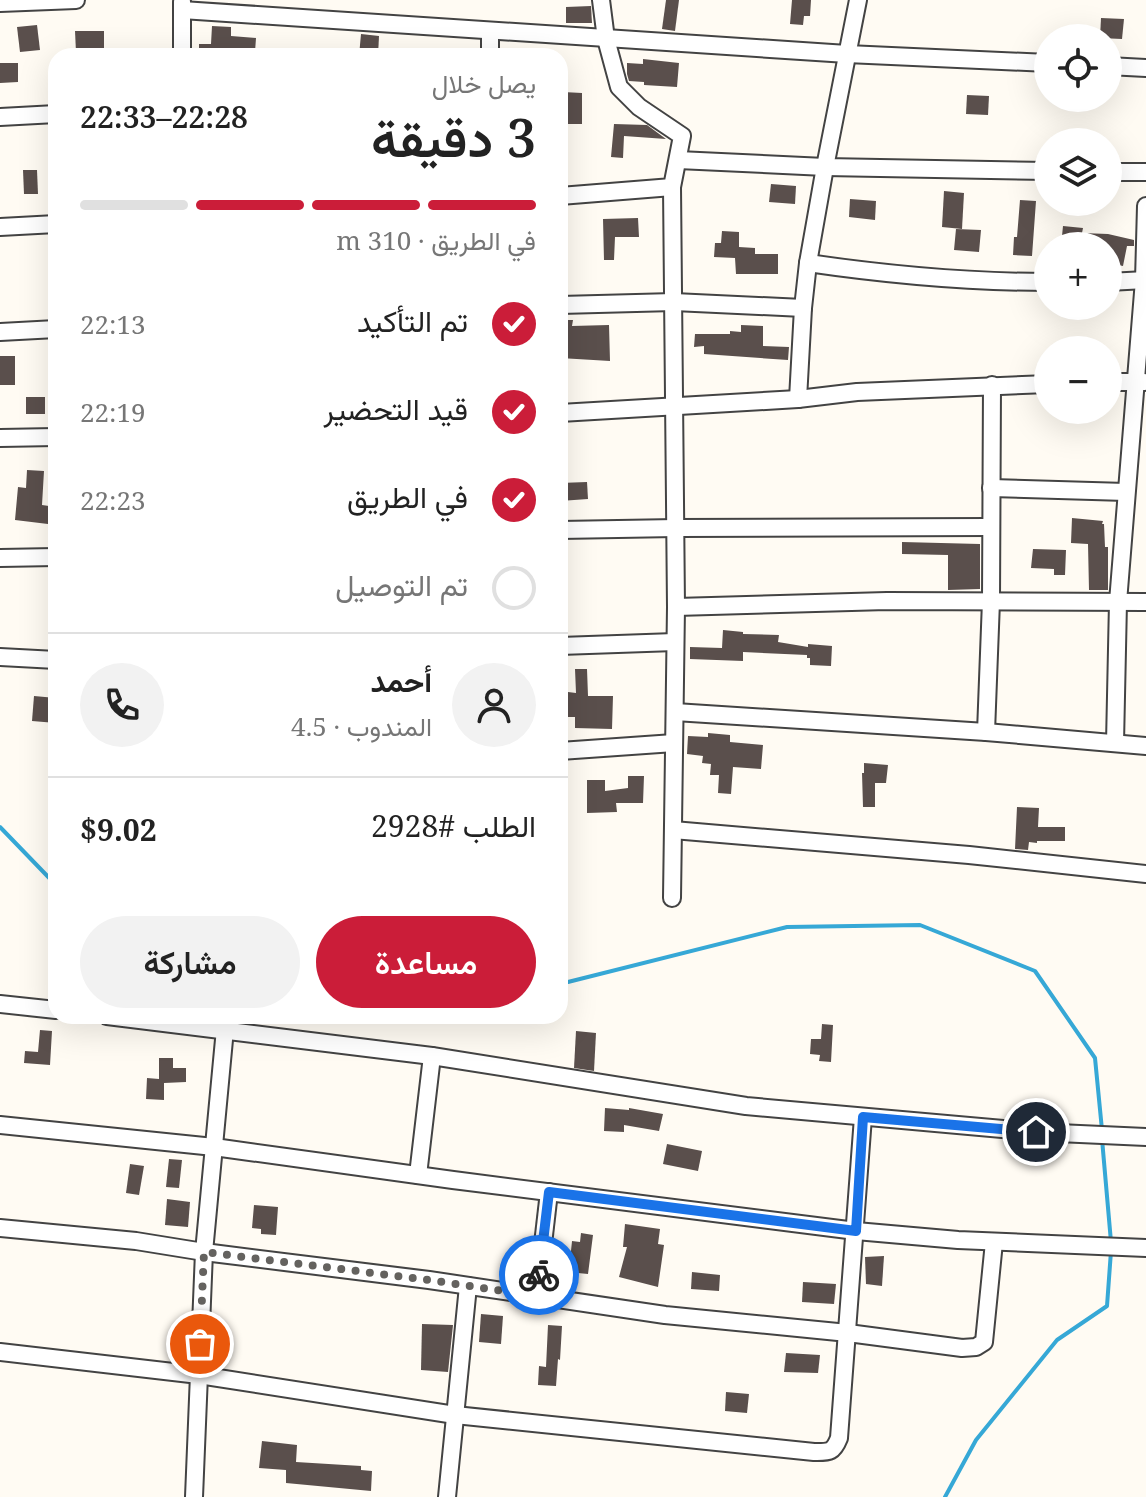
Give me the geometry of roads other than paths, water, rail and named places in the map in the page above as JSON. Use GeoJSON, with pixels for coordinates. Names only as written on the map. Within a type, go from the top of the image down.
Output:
{"type":"FeatureCollection","features":[{"type":"Feature","properties":{"kind":"street"},"geometry":{"type":"LineString","coordinates":[[0,3],[76,0]]}},
{"type":"Feature","properties":{"kind":"street"},"geometry":{"type":"LineString","coordinates":[[601,0],[606,39],[619,87],[639,107],[682,136],[672,187],[676,528],[672,898]]}},
{"type":"Feature","properties":{"kind":"street"},"geometry":{"type":"LineString","coordinates":[[798,399],[808,263],[858,0]]}},
{"type":"Feature","properties":{"kind":"street"},"geometry":{"type":"LineString","coordinates":[[182,48],[182,5],[606,39],[1034,62]]}},
{"type":"Feature","properties":{"kind":"street"},"geometry":{"type":"LineString","coordinates":[[490,31],[490,48]]}},
{"type":"Feature","properties":{"kind":"street"},"geometry":{"type":"LineString","coordinates":[[1122,67],[1146,68]]}},
{"type":"Feature","properties":{"kind":"street"},"geometry":{"type":"LineString","coordinates":[[0,117],[48,114]]}},
{"type":"Feature","properties":{"kind":"street"},"geometry":{"type":"LineString","coordinates":[[678,160],[825,167],[1034,171]]}},
{"type":"Feature","properties":{"kind":"street"},"geometry":{"type":"LineString","coordinates":[[1122,172],[1146,172]]}},
{"type":"Feature","properties":{"kind":"street"},"geometry":{"type":"LineString","coordinates":[[568,195],[672,187]]}},
{"type":"Feature","properties":{"kind":"street"},"geometry":{"type":"LineString","coordinates":[[1115,743],[1118,602],[1126,492],[1141,382],[1146,206]]}},
{"type":"Feature","properties":{"kind":"street"},"geometry":{"type":"LineString","coordinates":[[0,227],[48,224]]}},
{"type":"Feature","properties":{"kind":"street"},"geometry":{"type":"LineString","coordinates":[[808,263],[896,276],[1034,282]]}},
{"type":"Feature","properties":{"kind":"street"},"geometry":{"type":"LineString","coordinates":[[1122,281],[1145,280]]}},
{"type":"Feature","properties":{"kind":"street"},"geometry":{"type":"LineString","coordinates":[[568,305],[674,302],[803,308]]}},
{"type":"Feature","properties":{"kind":"street"},"geometry":{"type":"LineString","coordinates":[[0,332],[48,329]]}},
{"type":"Feature","properties":{"kind":"street"},"geometry":{"type":"LineString","coordinates":[[568,413],[798,399],[857,392],[1034,384]]}},
{"type":"Feature","properties":{"kind":"street"},"geometry":{"type":"LineString","coordinates":[[986,732],[991,601],[992,385]]}},
{"type":"Feature","properties":{"kind":"street"},"geometry":{"type":"LineString","coordinates":[[0,438],[48,437]]}},
{"type":"Feature","properties":{"kind":"street"},"geometry":{"type":"LineString","coordinates":[[991,488],[1126,492]]}},
{"type":"Feature","properties":{"kind":"street"},"geometry":{"type":"LineString","coordinates":[[568,530],[990,527]]}},
{"type":"Feature","properties":{"kind":"street"},"geometry":{"type":"LineString","coordinates":[[0,558],[48,557]]}},
{"type":"Feature","properties":{"kind":"street"},"geometry":{"type":"LineString","coordinates":[[676,607],[887,601],[1146,602]]}},
{"type":"Feature","properties":{"kind":"street"},"geometry":{"type":"LineString","coordinates":[[568,646],[675,642]]}},
{"type":"Feature","properties":{"kind":"street"},"geometry":{"type":"LineString","coordinates":[[0,657],[48,660]]}},
{"type":"Feature","properties":{"kind":"street"},"geometry":{"type":"LineString","coordinates":[[675,712],[986,732],[1146,746]]}},
{"type":"Feature","properties":{"kind":"street"},"geometry":{"type":"LineString","coordinates":[[568,750],[674,743]]}},
{"type":"Feature","properties":{"kind":"street"},"geometry":{"type":"LineString","coordinates":[[673,830],[969,855],[1146,874]]}},
{"type":"Feature","properties":{"kind":"street"},"geometry":{"type":"LineString","coordinates":[[0,1004],[48,1009]]}},
{"type":"Feature","properties":{"kind":"street"},"geometry":{"type":"LineString","coordinates":[[180,1024],[432,1056],[746,1106],[1036,1132],[1146,1137]]}},
{"type":"Feature","properties":{"kind":"street"},"geometry":{"type":"LineString","coordinates":[[194,1497],[204,1252],[225,1029]]}},
{"type":"Feature","properties":{"kind":"street"},"geometry":{"type":"LineString","coordinates":[[418,1175],[432,1056]]}},
{"type":"Feature","properties":{"kind":"street"},"geometry":{"type":"LineString","coordinates":[[0,1352],[199,1375],[455,1415],[827,1452],[835,1448],[839,1438],[863,1117]]}},
{"type":"Feature","properties":{"kind":"street"},"geometry":{"type":"LineString","coordinates":[[0,1125],[214,1147],[856,1231],[994,1242],[1146,1248]]}},
{"type":"Feature","properties":{"kind":"street"},"geometry":{"type":"LineString","coordinates":[[537,1296],[549,1192]]}},
{"type":"Feature","properties":{"kind":"street"},"geometry":{"type":"LineString","coordinates":[[0,1228],[110,1238],[665,1315],[962,1348],[976,1347],[984,1342],[994,1242]]}},
{"type":"Feature","properties":{"kind":"street"},"geometry":{"type":"LineString","coordinates":[[447,1497],[468,1286]]}},
{"type":"Feature","properties":{"kind":"waterway"},"geometry":{"type":"LineString","coordinates":[[0,827],[48,877]]}},
{"type":"Feature","properties":{"kind":"waterway"},"geometry":{"type":"LineString","coordinates":[[568,982],[787,927],[920,925],[1035,971],[1095,1058],[1102,1130]]}},
{"type":"Feature","properties":{"kind":"waterway"},"geometry":{"type":"LineString","coordinates":[[1102,1139],[1111,1242]]}},
{"type":"Feature","properties":{"kind":"waterway"},"geometry":{"type":"LineString","coordinates":[[945,1497],[976,1440],[1057,1340],[1107,1306],[1111,1251]]}}]}
